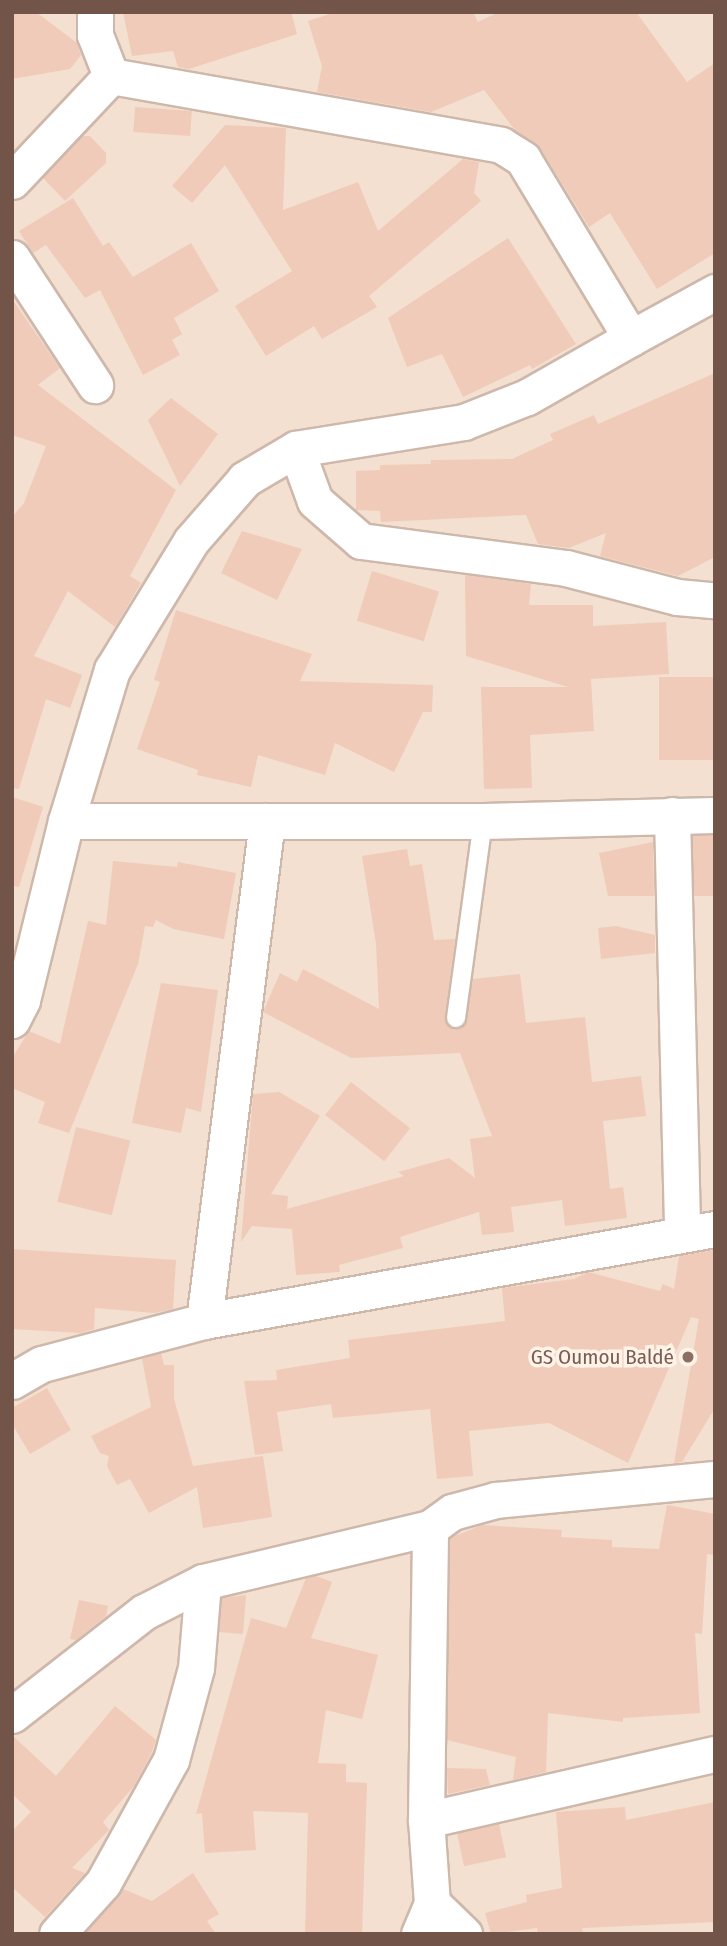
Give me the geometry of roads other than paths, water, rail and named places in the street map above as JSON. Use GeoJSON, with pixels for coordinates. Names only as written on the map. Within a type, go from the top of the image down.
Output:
{"type":"FeatureCollection","features":[{"type":"Feature","properties":{"kind":"street"},"geometry":{"type":"LineString","coordinates":[[95,12],[95,35],[111,76]]}},
{"type":"Feature","properties":{"kind":"street"},"geometry":{"type":"LineString","coordinates":[[12,181],[111,76]]}},
{"type":"Feature","properties":{"kind":"street"},"geometry":{"type":"LineString","coordinates":[[111,76],[501,145],[523,159],[631,338]]}},
{"type":"Feature","properties":{"kind":"street"},"geometry":{"type":"LineString","coordinates":[[12,258],[95,385]]}},
{"type":"Feature","properties":{"kind":"street"},"geometry":{"type":"LineString","coordinates":[[12,1020],[22,1000],[66,821],[112,670],[191,541],[245,480],[296,449],[464,422],[527,397],[715,292]]}},
{"type":"Feature","properties":{"kind":"street"},"geometry":{"type":"LineString","coordinates":[[296,449],[315,501],[361,541],[566,568],[677,597],[715,600]]}},
{"type":"Feature","properties":{"kind":"street"},"geometry":{"type":"LineString","coordinates":[[12,1381],[43,1364],[204,1321],[699,1231],[672,815]]}},
{"type":"Feature","properties":{"kind":"street"},"geometry":{"type":"LineString","coordinates":[[66,821],[483,821],[715,815]]}},
{"type":"Feature","properties":{"kind":"street"},"geometry":{"type":"LineString","coordinates":[[204,1321],[267,821]]}},
{"type":"Feature","properties":{"kind":"street"},"geometry":{"type":"LineString","coordinates":[[12,1715],[144,1612],[203,1582],[430,1528],[452,1512],[496,1500],[715,1479]]}},
{"type":"Feature","properties":{"kind":"street"},"geometry":{"type":"LineString","coordinates":[[430,1528],[425,1918],[464,1934]]}},
{"type":"Feature","properties":{"kind":"street"},"geometry":{"type":"LineString","coordinates":[[57,1934],[103,1884],[171,1760],[196,1668],[203,1582]]}},
{"type":"Feature","properties":{"kind":"street"},"geometry":{"type":"LineString","coordinates":[[426,1820],[715,1754]]}},
{"type":"Feature","properties":{"kind":"lane"},"geometry":{"type":"LineString","coordinates":[[456,1018],[483,821]]}},
{"type":"Feature","properties":{"kind":"place","name":"GS Oumou Baldé"},"geometry":{"type":"Point","coordinates":[688,1357]}}]}
